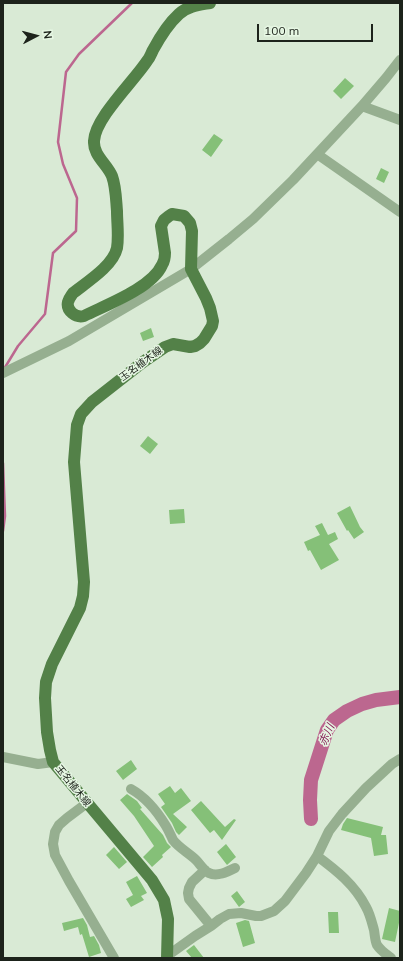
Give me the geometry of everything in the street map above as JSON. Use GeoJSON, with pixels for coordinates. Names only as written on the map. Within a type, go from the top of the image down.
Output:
{"type":"FeatureCollection","features":[{"type":"Feature","properties":{"kind":"main road"},"geometry":{"type":"LineString","coordinates":[[190,268],[192,226],[184,216],[172,214],[166,218],[161,226],[165,253],[162,267],[151,279],[140,288],[82,317],[71,312],[68,308],[68,302],[73,293],[106,266],[117,247],[115,185],[108,168],[95,150],[94,142],[96,132],[103,118],[148,60],[152,51],[172,21],[181,12],[193,6],[210,3]]}},
{"type":"Feature","properties":{"kind":"main road","name":"玉名植木線"},"geometry":{"type":"LineString","coordinates":[[167,957],[168,919],[164,900],[152,880],[54,762],[47,732],[45,698],[46,682],[52,664],[80,608],[84,589],[74,462],[77,425],[82,414],[92,402],[154,354],[173,344],[195,346],[200,343],[209,332],[213,321],[212,315],[206,298],[190,268]]}},
{"type":"Feature","properties":{"kind":"street"},"geometry":{"type":"LineString","coordinates":[[3,373],[69,341],[190,268],[229,239],[253,219],[293,180],[362,106],[400,60]]}},
{"type":"Feature","properties":{"kind":"street"},"geometry":{"type":"LineString","coordinates":[[362,106],[400,120]]}},
{"type":"Feature","properties":{"kind":"street"},"geometry":{"type":"LineString","coordinates":[[317,154],[400,212]]}},
{"type":"Feature","properties":{"kind":"street"},"geometry":{"type":"LineString","coordinates":[[3,757],[38,764],[54,762]]}},
{"type":"Feature","properties":{"kind":"street"},"geometry":{"type":"LineString","coordinates":[[167,957],[195,936],[229,914],[242,913],[261,916],[274,911],[285,901],[306,873],[317,856],[329,831],[342,814],[366,788],[392,764],[400,759]]}},
{"type":"Feature","properties":{"kind":"street"},"geometry":{"type":"LineString","coordinates":[[131,789],[146,799],[165,825],[173,839],[192,856],[204,870],[208,873],[218,875],[235,868]]}},
{"type":"Feature","properties":{"kind":"street"},"geometry":{"type":"LineString","coordinates":[[87,803],[59,825],[55,832],[53,844],[56,855],[69,881],[114,958]]}},
{"type":"Feature","properties":{"kind":"street"},"geometry":{"type":"LineString","coordinates":[[317,856],[344,878],[359,896],[367,908],[375,940],[378,946],[391,958]]}},
{"type":"Feature","properties":{"kind":"street"},"geometry":{"type":"LineString","coordinates":[[204,870],[192,882],[188,893],[189,899],[210,926]]}},
{"type":"Feature","properties":{"kind":"building"},"geometry":{"type":"Polygon","coordinates":[[[345,78],[354,86],[341,99],[333,91],[345,78]]]}},
{"type":"Feature","properties":{"kind":"building"},"geometry":{"type":"Polygon","coordinates":[[[214,134],[223,140],[211,157],[202,150],[214,134]]]}},
{"type":"Feature","properties":{"kind":"building"},"geometry":{"type":"Polygon","coordinates":[[[381,168],[389,172],[384,183],[376,179],[381,168]]]}},
{"type":"Feature","properties":{"kind":"building"},"geometry":{"type":"Polygon","coordinates":[[[151,328],[154,337],[143,341],[140,333],[151,328]]]}},
{"type":"Feature","properties":{"kind":"building"},"geometry":{"type":"Polygon","coordinates":[[[148,436],[158,444],[150,454],[140,446],[148,436]]]}},
{"type":"Feature","properties":{"kind":"building"},"geometry":{"type":"Polygon","coordinates":[[[350,506],[364,532],[354,539],[348,530],[347,531],[337,513],[350,506]]]}},
{"type":"Feature","properties":{"kind":"building"},"geometry":{"type":"Polygon","coordinates":[[[184,509],[185,523],[170,524],[169,510],[184,509]]]}},
{"type":"Feature","properties":{"kind":"building"},"geometry":{"type":"Polygon","coordinates":[[[322,523],[328,535],[335,532],[338,539],[329,544],[339,560],[321,570],[310,550],[308,551],[304,542],[320,535],[315,526],[322,523]]]}},
{"type":"Feature","properties":{"kind":"building"},"geometry":{"type":"Polygon","coordinates":[[[131,760],[137,769],[123,780],[116,771],[131,760]]]}},
{"type":"Feature","properties":{"kind":"building"},"geometry":{"type":"Polygon","coordinates":[[[170,786],[175,793],[181,788],[191,801],[173,814],[187,827],[179,835],[161,807],[165,804],[158,794],[170,786]]]}},
{"type":"Feature","properties":{"kind":"building"},"geometry":{"type":"Polygon","coordinates":[[[127,794],[137,801],[142,808],[140,809],[163,835],[171,847],[152,867],[143,857],[154,846],[134,816],[120,800],[127,794]]]}},
{"type":"Feature","properties":{"kind":"building"},"geometry":{"type":"Polygon","coordinates":[[[201,801],[225,827],[234,819],[236,820],[222,840],[214,830],[210,833],[191,810],[201,801]]]}},
{"type":"Feature","properties":{"kind":"building"},"geometry":{"type":"Polygon","coordinates":[[[347,818],[383,827],[381,835],[386,835],[388,854],[374,856],[371,838],[341,830],[347,818]]]}},
{"type":"Feature","properties":{"kind":"building"},"geometry":{"type":"Polygon","coordinates":[[[226,844],[236,857],[227,865],[217,852],[226,844]]]}},
{"type":"Feature","properties":{"kind":"building"},"geometry":{"type":"Polygon","coordinates":[[[114,847],[127,862],[119,869],[106,855],[114,847]]]}},
{"type":"Feature","properties":{"kind":"building"},"geometry":{"type":"Polygon","coordinates":[[[137,876],[147,893],[141,896],[144,900],[131,907],[126,899],[133,895],[126,882],[137,876]]]}},
{"type":"Feature","properties":{"kind":"building"},"geometry":{"type":"Polygon","coordinates":[[[237,891],[245,902],[239,907],[231,896],[237,891]]]}},
{"type":"Feature","properties":{"kind":"building"},"geometry":{"type":"Polygon","coordinates":[[[389,908],[400,911],[395,942],[382,939],[389,908]]]}},
{"type":"Feature","properties":{"kind":"building"},"geometry":{"type":"Polygon","coordinates":[[[328,912],[338,912],[339,933],[329,933],[328,912]]]}},
{"type":"Feature","properties":{"kind":"building"},"geometry":{"type":"Polygon","coordinates":[[[83,918],[87,925],[90,937],[94,936],[101,953],[89,957],[82,934],[80,935],[78,927],[64,931],[62,923],[83,918]]]}},
{"type":"Feature","properties":{"kind":"building"},"geometry":{"type":"Polygon","coordinates":[[[245,920],[249,921],[255,943],[243,947],[236,923],[245,920]]]}},
{"type":"Feature","properties":{"kind":"building"},"geometry":{"type":"Polygon","coordinates":[[[194,945],[204,958],[192,958],[186,951],[194,945]]]}},
{"type":"Feature","properties":{"kind":"waterway"},"geometry":{"type":"LineString","coordinates":[[4,369],[18,346],[45,314],[53,253],[76,231],[77,198],[63,164],[58,142],[66,72],[79,54],[132,3]]}},
{"type":"Feature","properties":{"kind":"waterway"},"geometry":{"type":"LineString","coordinates":[[3,463],[5,516],[3,531]]}},
{"type":"Feature","properties":{"kind":"waterway","name":"赤川"},"geometry":{"type":"LineString","coordinates":[[311,819],[311,780],[327,730],[334,720],[347,711],[362,704],[376,700],[400,697]]}}]}
